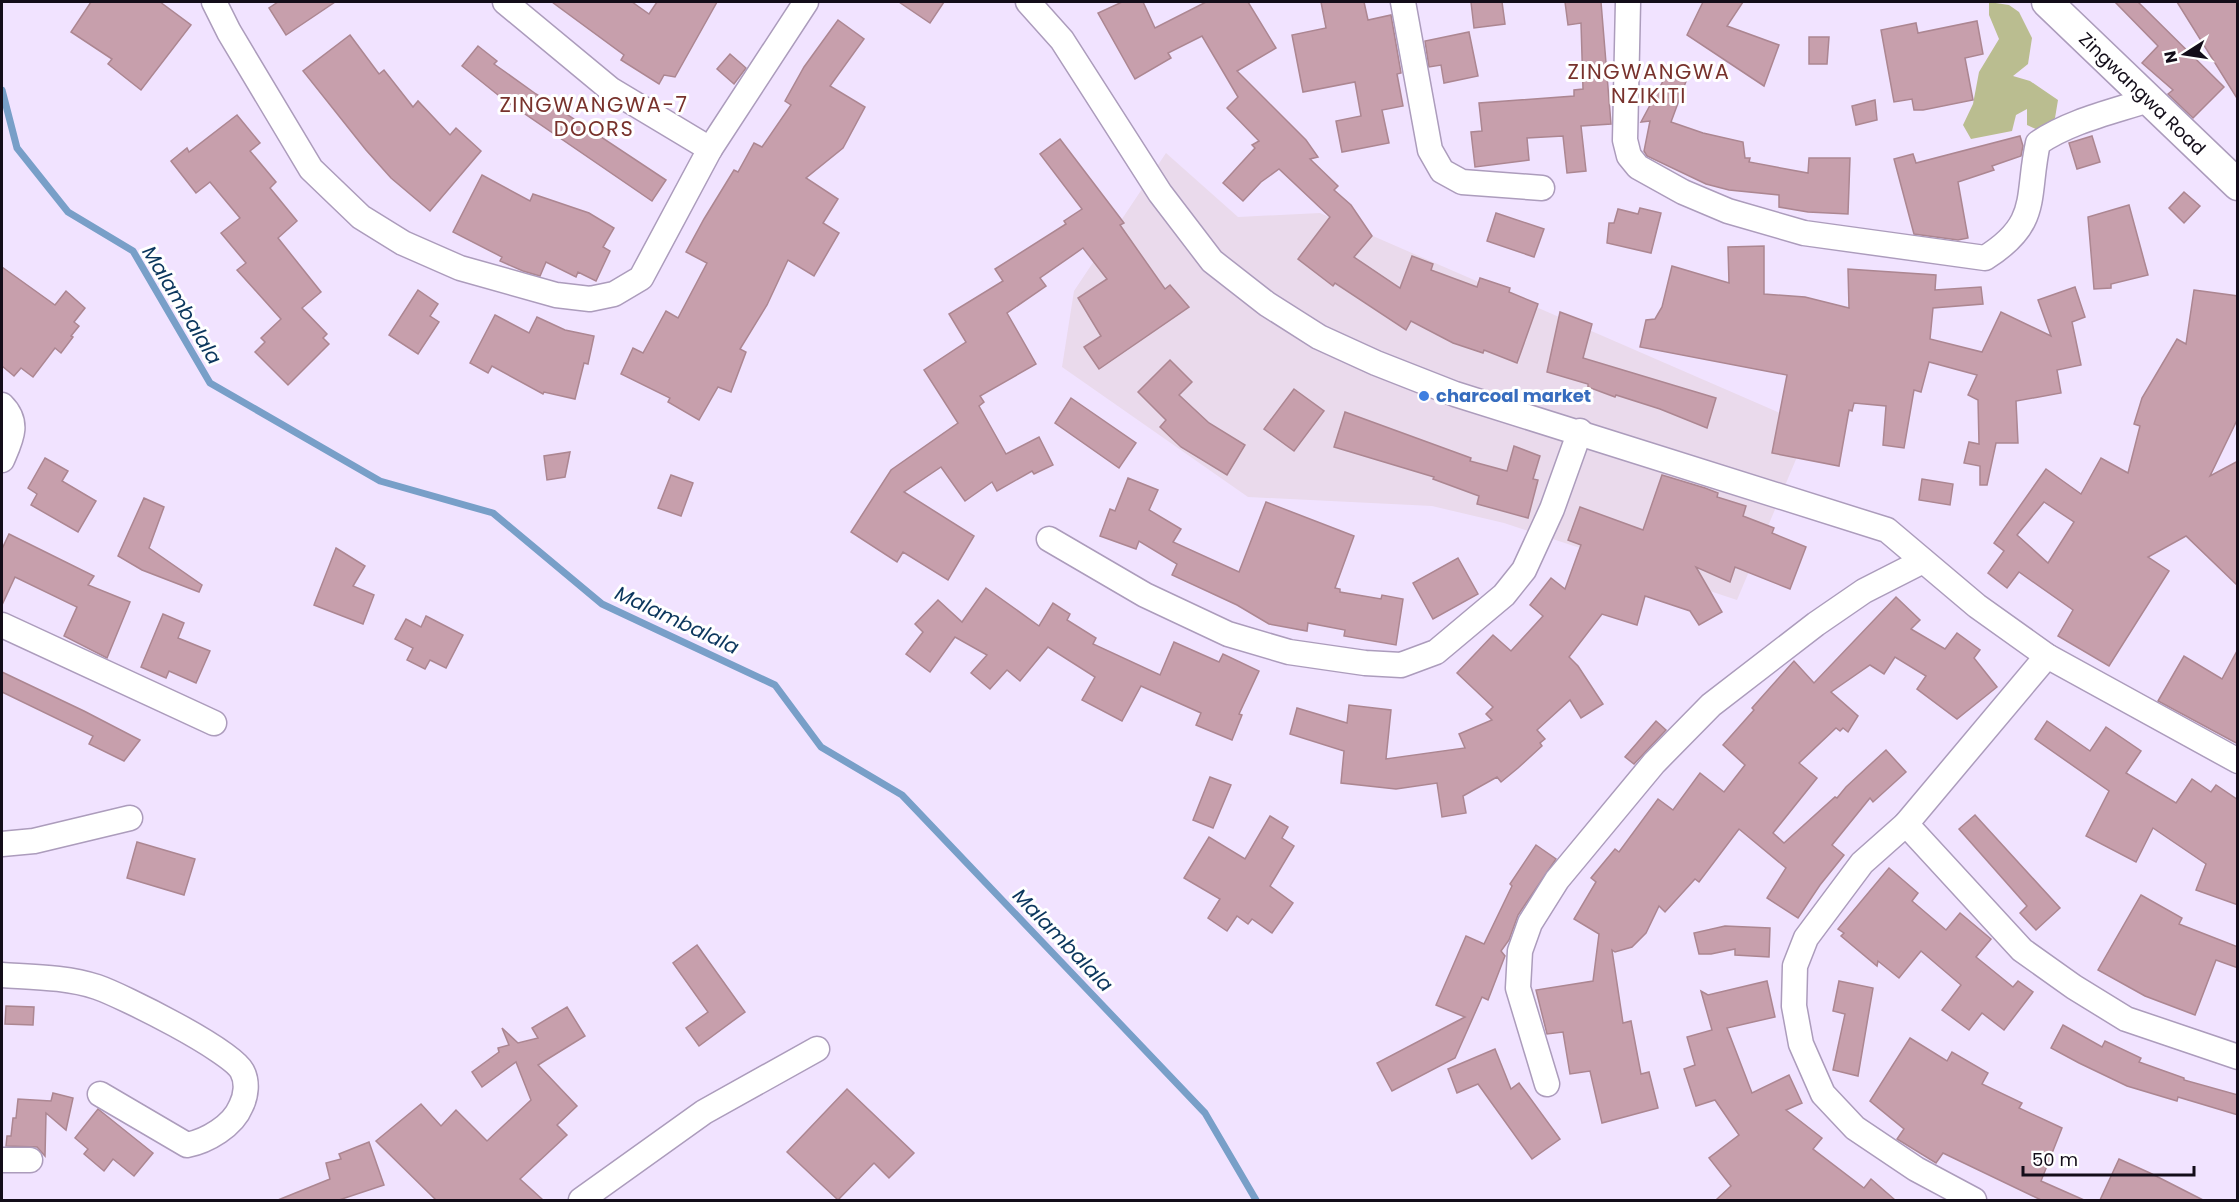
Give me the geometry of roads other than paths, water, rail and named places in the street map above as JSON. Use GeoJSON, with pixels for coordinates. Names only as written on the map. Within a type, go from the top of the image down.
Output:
{"type":"FeatureCollection","features":[{"type":"Feature","properties":{"kind":"street"},"geometry":{"type":"LineString","coordinates":[[214,2],[229,32],[311,169],[361,217],[404,243],[460,268],[556,295],[590,299],[614,294],[640,278],[710,148],[806,2]]}},
{"type":"Feature","properties":{"kind":"street"},"geometry":{"type":"LineString","coordinates":[[505,2],[610,89],[710,148]]}},
{"type":"Feature","properties":{"kind":"street"},"geometry":{"type":"LineString","coordinates":[[1028,2],[1062,40],[1160,193],[1212,261],[1267,304],[1319,337],[1376,363],[1455,394],[1580,431],[1887,530],[1977,606],[2047,656],[2238,761]]}},
{"type":"Feature","properties":{"kind":"street"},"geometry":{"type":"LineString","coordinates":[[1402,2],[1428,141],[1442,171],[1462,182],[1542,188]]}},
{"type":"Feature","properties":{"kind":"street"},"geometry":{"type":"LineString","coordinates":[[1628,2],[1625,140],[1629,156],[1638,168],[1683,192],[1728,211],[1803,233],[1985,258],[2004,246],[2024,220],[2032,196],[2034,160],[2038,143],[2050,134],[2073,125],[2148,100]]}},
{"type":"Feature","properties":{"kind":"street","name":"Zingwangwa Road"},"geometry":{"type":"LineString","coordinates":[[2047,2],[2238,185]]}},
{"type":"Feature","properties":{"kind":"street"},"geometry":{"type":"LineString","coordinates":[[2,405],[10,413],[14,432],[2,460]]}},
{"type":"Feature","properties":{"kind":"street"},"geometry":{"type":"LineString","coordinates":[[1049,539],[1144,595],[1228,634],[1289,652],[1365,663],[1401,665],[1436,651],[1446,644],[1504,596],[1524,570],[1552,509],[1580,431]]}},
{"type":"Feature","properties":{"kind":"street"},"geometry":{"type":"LineString","coordinates":[[1547,1084],[1518,988],[1520,951],[1530,923],[1557,880],[1647,771],[1711,705],[1816,624],[1864,591],[1923,561]]}},
{"type":"Feature","properties":{"kind":"street"},"geometry":{"type":"LineString","coordinates":[[2,625],[214,723]]}},
{"type":"Feature","properties":{"kind":"street"},"geometry":{"type":"LineString","coordinates":[[1974,1200],[1916,1169],[1855,1128],[1823,1094],[1801,1044],[1794,1006],[1796,966],[1806,938],[1862,863],[1906,824],[2047,656]]}},
{"type":"Feature","properties":{"kind":"street"},"geometry":{"type":"LineString","coordinates":[[2,844],[34,841],[130,818]]}},
{"type":"Feature","properties":{"kind":"street"},"geometry":{"type":"LineString","coordinates":[[1906,824],[2022,950],[2074,987],[2127,1019],[2238,1057]]}},
{"type":"Feature","properties":{"kind":"street"},"geometry":{"type":"LineString","coordinates":[[2,975],[57,978],[97,987],[222,1051],[242,1070],[247,1085],[241,1107],[228,1125],[198,1143],[187,1144],[100,1094]]}},
{"type":"Feature","properties":{"kind":"street"},"geometry":{"type":"LineString","coordinates":[[581,1200],[704,1112],[817,1049]]}},
{"type":"Feature","properties":{"kind":"street"},"geometry":{"type":"LineString","coordinates":[[2,1160],[30,1160]]}},
{"type":"Feature","properties":{"kind":"waterway","name":"Malambalala"},"geometry":{"type":"LineString","coordinates":[[2,90],[17,148],[68,212],[133,251],[210,383],[380,481],[493,513],[602,604],[775,685],[821,747],[902,795],[1205,1113],[1256,1200]]}},
{"type":"Feature","properties":{"kind":"place","name":"charcoal market"},"geometry":{"type":"Point","coordinates":[1424,396]}},
{"type":"Feature","properties":{"kind":"district","name":"ZINGWANGWA NZIKITI"},"geometry":{"type":"Point","coordinates":[1649,84]}},
{"type":"Feature","properties":{"kind":"district","name":"ZINGWANGWA-7 DOORS"},"geometry":{"type":"Point","coordinates":[594,117]}}]}
